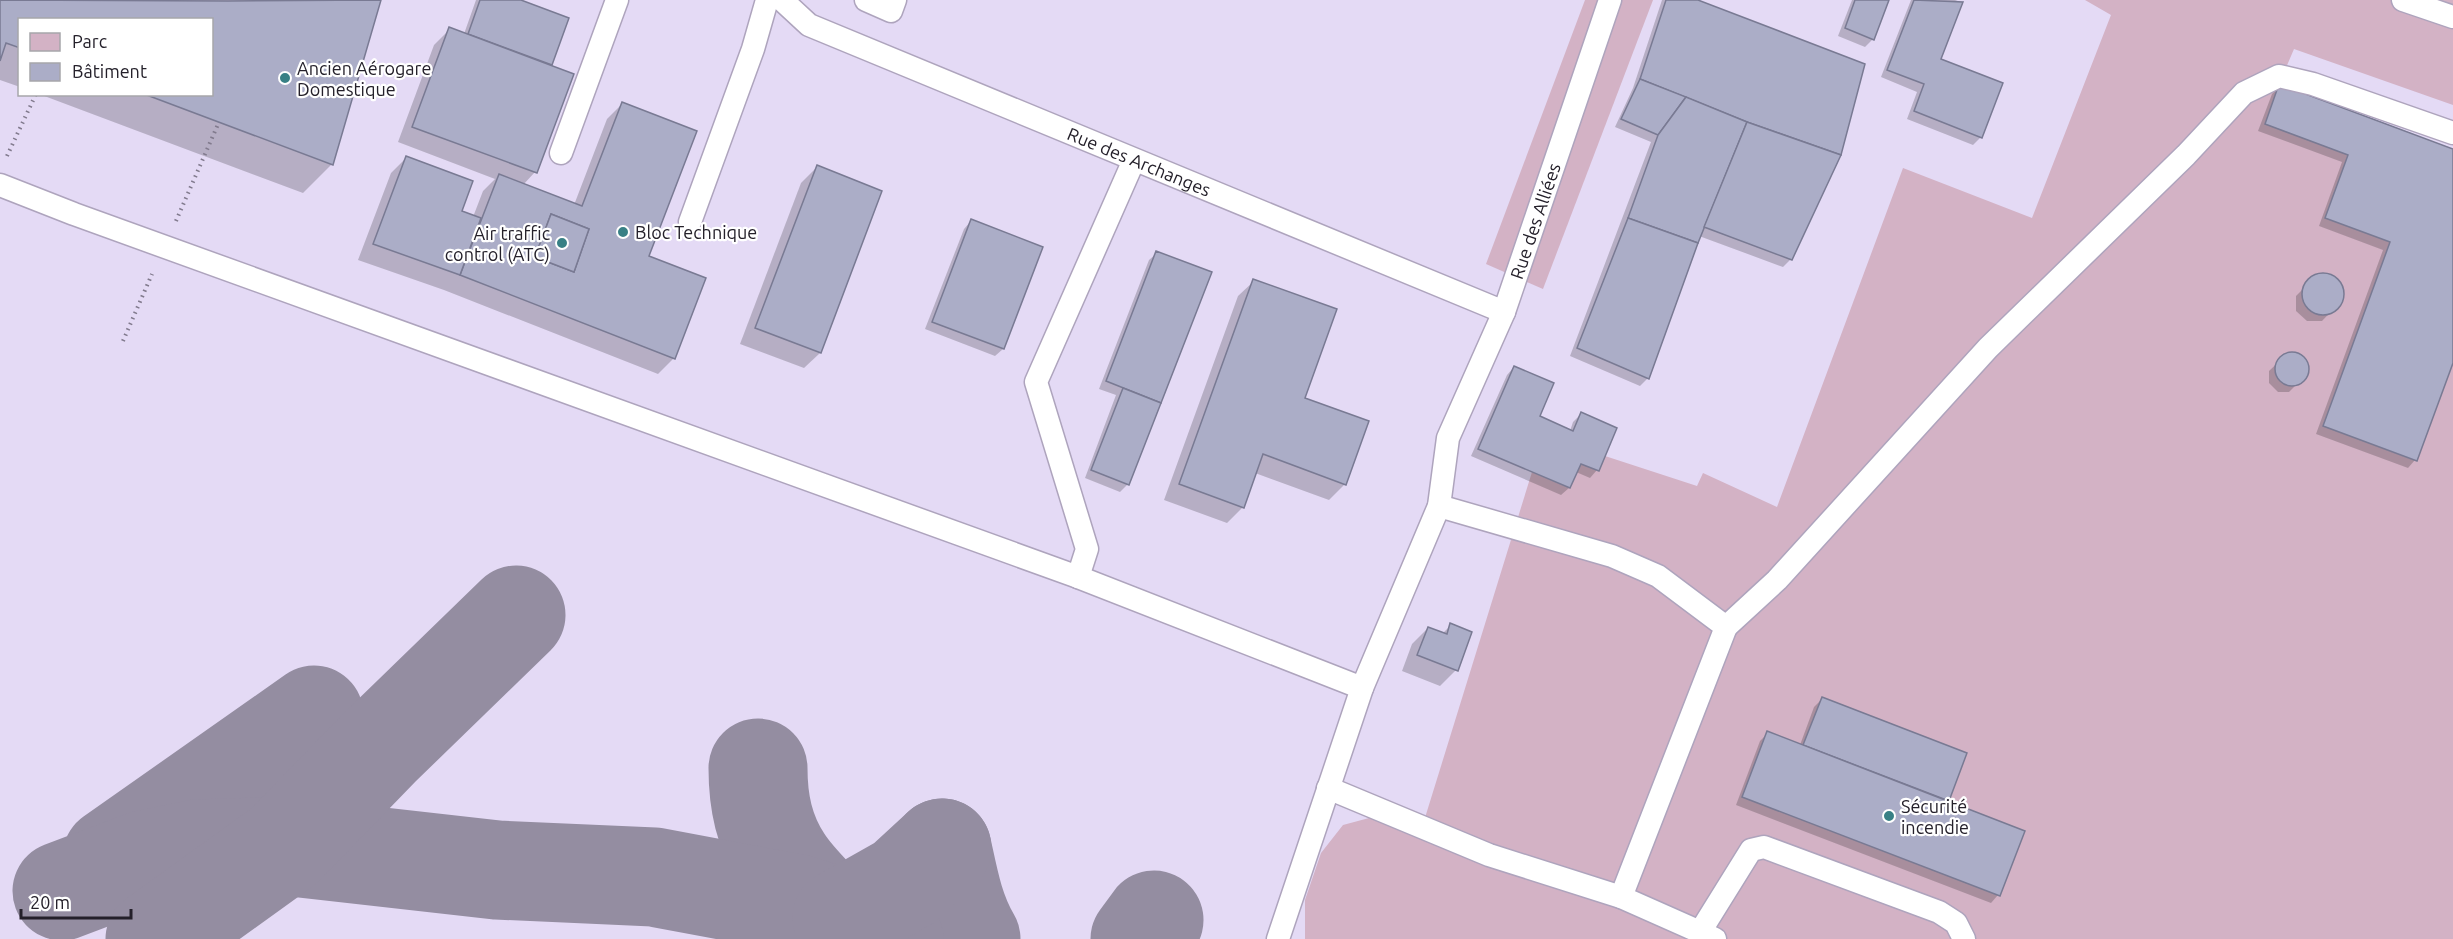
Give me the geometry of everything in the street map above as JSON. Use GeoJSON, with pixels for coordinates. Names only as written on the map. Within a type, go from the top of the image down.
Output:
{"type":"FeatureCollection","features":[{"type":"Feature","properties":{"kind":"lane"},"geometry":{"type":"LineString","coordinates":[[561,153],[617,0]]}},
{"type":"Feature","properties":{"kind":"lane"},"geometry":{"type":"LineString","coordinates":[[690,222],[753,49],[767,0]]}},
{"type":"Feature","properties":{"kind":"lane","name":"Rue des Archanges"},"geometry":{"type":"LineString","coordinates":[[782,0],[809,25],[1504,312]]}},
{"type":"Feature","properties":{"kind":"lane"},"geometry":{"type":"LineString","coordinates":[[866,0],[891,11],[895,0]]}},
{"type":"Feature","properties":{"kind":"lane","name":"Rue des Alliées"},"geometry":{"type":"LineString","coordinates":[[1278,939],[1362,688],[1439,506],[1448,438],[1504,312],[1610,0]]}},
{"type":"Feature","properties":{"kind":"lane"},"geometry":{"type":"LineString","coordinates":[[2403,0],[2453,17]]}},
{"type":"Feature","properties":{"kind":"lane"},"geometry":{"type":"LineString","coordinates":[[1621,897],[1726,627],[1777,580],[1988,348],[2186,155],[2244,93],[2279,76],[2313,84],[2453,133]]}},
{"type":"Feature","properties":{"kind":"lane"},"geometry":{"type":"LineString","coordinates":[[1078,577],[1087,549],[1036,382],[1134,159]]}},
{"type":"Feature","properties":{"kind":"lane"},"geometry":{"type":"LineString","coordinates":[[0,185],[85,218],[1078,577],[1362,688]]}},
{"type":"Feature","properties":{"kind":"lane"},"geometry":{"type":"LineString","coordinates":[[1439,506],[1612,556],[1658,576],[1726,627]]}},
{"type":"Feature","properties":{"kind":"lane"},"geometry":{"type":"LineString","coordinates":[[1328,788],[1489,855],[1621,897],[1708,936],[1751,850],[1764,847],[1939,912],[1956,923],[1964,939]]}},
{"type":"Feature","properties":{"kind":"path"},"geometry":{"type":"LineString","coordinates":[[4,162],[35,96]]}},
{"type":"Feature","properties":{"kind":"green space"},"geometry":{"type":"Polygon","coordinates":[[[1585,0],[1653,0],[1543,289],[1486,264],[1585,0]]]}},
{"type":"Feature","properties":{"kind":"green space"},"geometry":{"type":"Polygon","coordinates":[[[2085,0],[2453,0],[2453,105],[2294,49],[2279,84],[2348,155],[2325,218],[2390,242],[2323,426],[2416,461],[2453,363],[2453,939],[1305,939],[1305,900],[1321,853],[1343,825],[1384,814],[1424,821],[1532,472],[1570,488],[1581,464],[1598,471],[1605,456],[1697,486],[1703,473],[1777,507],[1903,168],[2032,218],[2111,15],[2085,0]]]}},
{"type":"Feature","properties":{"kind":"building","name":"Ancien Aérogare Domestique"},"geometry":{"type":"Polygon","coordinates":[[[0,0],[381,0],[333,165],[149,96],[213,96],[213,18],[18,18],[18,47],[6,43],[0,61],[0,0]]]}},
{"type":"Feature","properties":{"kind":"building"},"geometry":{"type":"Polygon","coordinates":[[[480,0],[521,0],[569,18],[552,65],[468,34],[480,0]]]}},
{"type":"Feature","properties":{"kind":"building"},"geometry":{"type":"Polygon","coordinates":[[[1666,0],[1698,0],[1865,64],[1841,155],[1747,122],[1640,79],[1666,0]]]}},
{"type":"Feature","properties":{"kind":"building"},"geometry":{"type":"Polygon","coordinates":[[[1855,0],[1889,0],[1874,40],[1845,28],[1855,0]]]}},
{"type":"Feature","properties":{"kind":"building"},"geometry":{"type":"Polygon","coordinates":[[[1914,0],[1963,2],[1941,59],[2003,83],[1982,138],[1914,111],[1924,84],[1887,70],[1914,0]]]}},
{"type":"Feature","properties":{"kind":"building"},"geometry":{"type":"Polygon","coordinates":[[[449,27],[574,74],[537,173],[412,127],[449,27]]]}},
{"type":"Feature","properties":{"kind":"building"},"geometry":{"type":"Polygon","coordinates":[[[1640,79],[1686,97],[1658,135],[1621,119],[1640,79]]]}},
{"type":"Feature","properties":{"kind":"building"},"geometry":{"type":"Polygon","coordinates":[[[2279,84],[2453,149],[2453,363],[2417,461],[2323,426],[2390,242],[2325,218],[2348,155],[2265,124],[2279,84]]]}},
{"type":"Feature","properties":{"kind":"building"},"geometry":{"type":"Polygon","coordinates":[[[1686,97],[1747,122],[1698,243],[1628,218],[1658,135],[1686,97]]]}},
{"type":"Feature","properties":{"kind":"building","name":"Bloc Technique"},"geometry":{"type":"Polygon","coordinates":[[[622,102],[697,131],[649,256],[706,278],[675,359],[460,275],[499,174],[582,206],[622,102]],[[551,214],[535,257],[574,272],[589,229],[551,214]]]}},
{"type":"Feature","properties":{"kind":"building"},"geometry":{"type":"Polygon","coordinates":[[[1747,122],[1841,155],[1792,260],[1704,227],[1747,122]]]}},
{"type":"Feature","properties":{"kind":"building"},"geometry":{"type":"Polygon","coordinates":[[[406,156],[473,181],[462,211],[481,218],[460,275],[373,244],[406,156]]]}},
{"type":"Feature","properties":{"kind":"building"},"geometry":{"type":"Polygon","coordinates":[[[817,165],[882,191],[821,353],[755,328],[817,165]]]}},
{"type":"Feature","properties":{"kind":"building","name":"Air traffic control (ATC)"},"geometry":{"type":"Polygon","coordinates":[[[551,214],[589,229],[574,272],[535,257],[551,214]]]}},
{"type":"Feature","properties":{"kind":"building"},"geometry":{"type":"Polygon","coordinates":[[[1628,218],[1698,243],[1649,379],[1577,348],[1628,218]]]}},
{"type":"Feature","properties":{"kind":"building"},"geometry":{"type":"Polygon","coordinates":[[[971,219],[1043,247],[1004,349],[932,322],[971,219]]]}},
{"type":"Feature","properties":{"kind":"building"},"geometry":{"type":"Polygon","coordinates":[[[1156,251],[1212,272],[1161,403],[1106,381],[1156,251]]]}},
{"type":"Feature","properties":{"kind":"building"},"geometry":{"type":"Polygon","coordinates":[[[2323,273],[2338,279],[2344,294],[2338,309],[2323,315],[2308,309],[2302,294],[2308,279],[2323,273]]]}},
{"type":"Feature","properties":{"kind":"building"},"geometry":{"type":"Polygon","coordinates":[[[1253,279],[1337,309],[1305,398],[1369,421],[1346,485],[1263,454],[1244,508],[1179,484],[1253,279]]]}},
{"type":"Feature","properties":{"kind":"building"},"geometry":{"type":"Polygon","coordinates":[[[2292,352],[2304,357],[2309,369],[2304,381],[2292,386],[2280,381],[2275,369],[2280,357],[2292,352]]]}},
{"type":"Feature","properties":{"kind":"building"},"geometry":{"type":"Polygon","coordinates":[[[1514,366],[1554,383],[1540,416],[1573,431],[1581,412],[1617,428],[1599,471],[1581,464],[1570,488],[1478,449],[1514,366]]]}},
{"type":"Feature","properties":{"kind":"building"},"geometry":{"type":"Polygon","coordinates":[[[1123,388],[1161,403],[1129,485],[1091,470],[1123,388]]]}},
{"type":"Feature","properties":{"kind":"building"},"geometry":{"type":"Polygon","coordinates":[[[1450,623],[1472,632],[1458,671],[1417,655],[1428,627],[1447,634],[1450,623]]]}},
{"type":"Feature","properties":{"kind":"building"},"geometry":{"type":"Polygon","coordinates":[[[1822,697],[1967,753],[1949,801],[1803,745],[1822,697]]]}},
{"type":"Feature","properties":{"kind":"building","name":"Sécurité incendie"},"geometry":{"type":"Polygon","coordinates":[[[1767,731],[2025,831],[2000,896],[1742,797],[1767,731]]]}},
{"type":"Feature","properties":{"kind":"taxiway"},"geometry":{"type":"LineString","coordinates":[[155,939],[284,846],[380,747],[516,615]]}},
{"type":"Feature","properties":{"kind":"taxiway"},"geometry":{"type":"LineString","coordinates":[[112,857],[314,715]]}},
{"type":"Feature","properties":{"kind":"taxiway"},"geometry":{"type":"LineString","coordinates":[[758,768],[763,816],[776,850],[799,882],[829,914]]}},
{"type":"Feature","properties":{"kind":"taxiway"},"geometry":{"type":"LineString","coordinates":[[62,891],[144,860],[197,849],[284,846],[497,870],[654,877],[798,904],[842,918],[894,939]]}},
{"type":"Feature","properties":{"kind":"taxiway"},"geometry":{"type":"LineString","coordinates":[[942,848],[956,906],[971,939]]}},
{"type":"Feature","properties":{"kind":"taxiway"},"geometry":{"type":"LineString","coordinates":[[842,918],[904,883],[942,848]]}},
{"type":"Feature","properties":{"kind":"taxiway"},"geometry":{"type":"LineString","coordinates":[[1140,939],[1154,920]]}},
{"type":"Feature","properties":{"kind":"place","name":"Ancien Aérogare Domestique"},"geometry":{"type":"Point","coordinates":[285,78]}},
{"type":"Feature","properties":{"kind":"place","name":"Bloc Technique"},"geometry":{"type":"Point","coordinates":[623,232]}},
{"type":"Feature","properties":{"kind":"place","name":"Air traffic control (ATC)"},"geometry":{"type":"Point","coordinates":[562,243]}},
{"type":"Feature","properties":{"kind":"place","name":"Sécurité incendie"},"geometry":{"type":"Point","coordinates":[1889,816]}}]}
